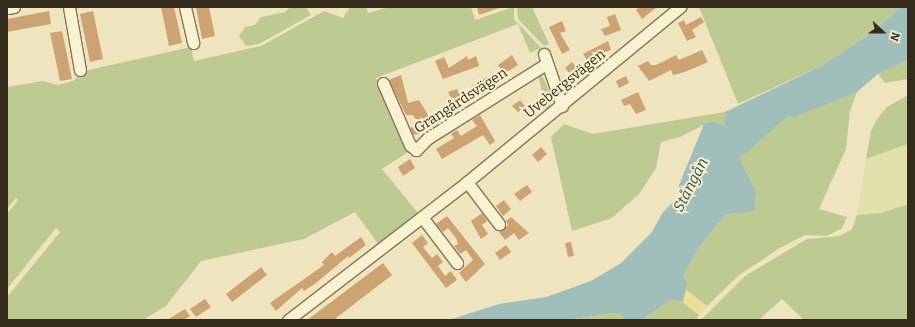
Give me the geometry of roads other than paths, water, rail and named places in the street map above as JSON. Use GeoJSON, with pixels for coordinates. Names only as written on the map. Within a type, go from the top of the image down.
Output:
{"type":"FeatureCollection","features":[{"type":"Feature","properties":{"kind":"street"},"geometry":{"type":"LineString","coordinates":[[7,8],[14,7]]}},
{"type":"Feature","properties":{"kind":"street"},"geometry":{"type":"LineString","coordinates":[[69,7],[80,70]]}},
{"type":"Feature","properties":{"kind":"street"},"geometry":{"type":"LineString","coordinates":[[185,7],[193,43]]}},
{"type":"Feature","properties":{"kind":"street","name":"Uvebergsvägen"},"geometry":{"type":"LineString","coordinates":[[288,320],[467,182],[562,106],[680,7]]}},
{"type":"Feature","properties":{"kind":"street","name":"Grangårdsvägen"},"geometry":{"type":"LineString","coordinates":[[383,83],[410,145],[416,150],[428,138],[545,59],[562,106]]}},
{"type":"Feature","properties":{"kind":"street"},"geometry":{"type":"LineString","coordinates":[[467,182],[499,224]]}},
{"type":"Feature","properties":{"kind":"street"},"geometry":{"type":"LineString","coordinates":[[422,217],[457,263]]}},
{"type":"Feature","properties":{"kind":"water","name":"Stångån"},"geometry":{"type":"Polygon","coordinates":[[[901,7],[908,7],[908,60],[878,74],[857,92],[795,117],[788,116],[740,158],[756,192],[754,211],[726,214],[700,246],[683,276],[687,284],[683,302],[670,300],[642,320],[624,320],[622,314],[615,313],[566,320],[449,320],[499,304],[546,297],[591,281],[621,263],[652,232],[663,212],[680,195],[679,185],[704,124],[711,121],[725,125],[725,112],[821,66],[867,36],[901,7]]]}}]}
